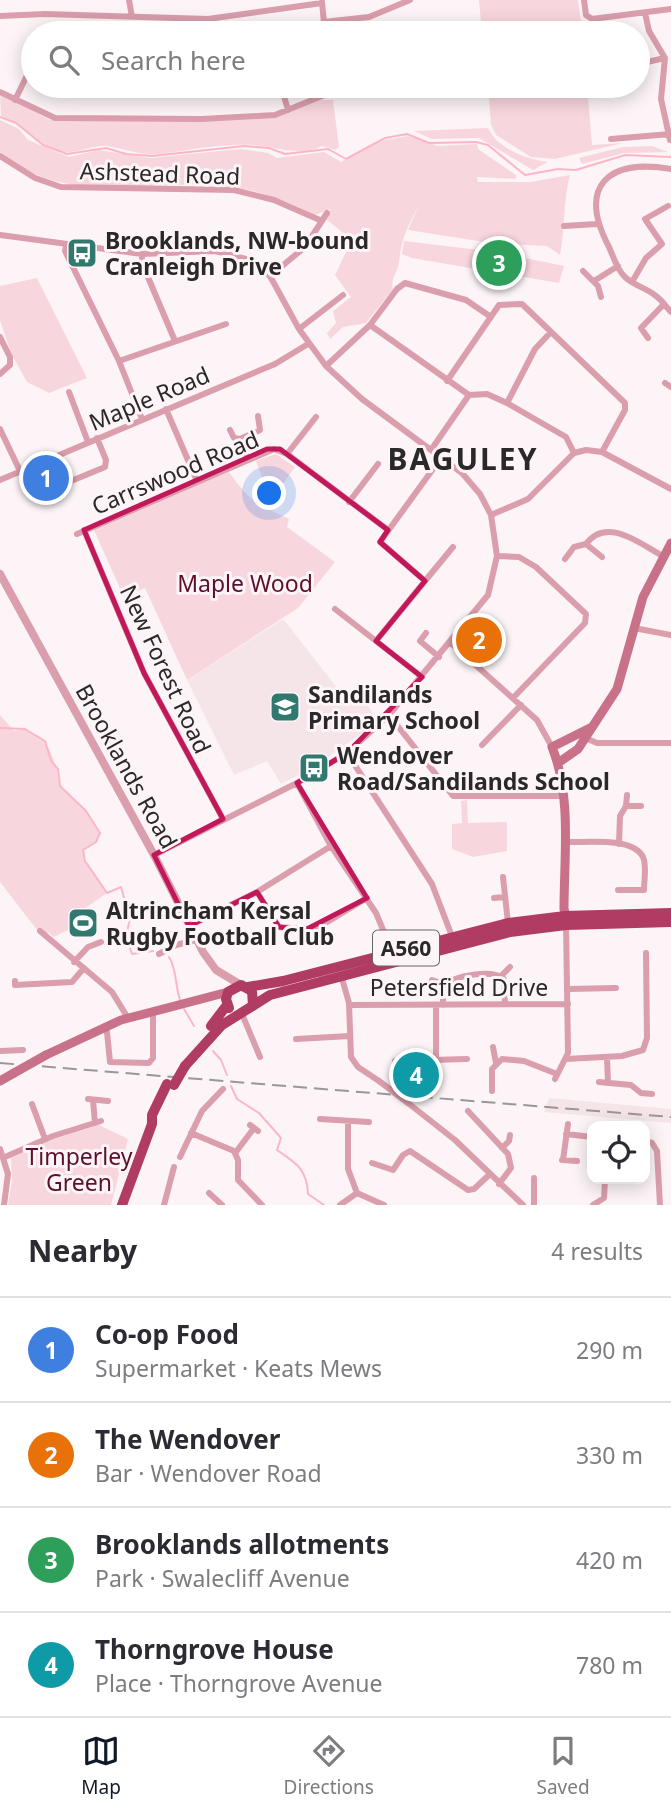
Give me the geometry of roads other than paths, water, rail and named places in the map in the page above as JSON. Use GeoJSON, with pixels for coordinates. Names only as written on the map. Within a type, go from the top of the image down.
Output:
{"type":"FeatureCollection","features":[{"type":"Feature","properties":{"kind":"highway","name":"A560"},"geometry":{"type":"LineString","coordinates":[[122,1205],[152,1124],[152,1115],[199,1038],[220,1019],[227,1000],[244,986],[267,985],[339,971],[509,928],[671,913]]}},
{"type":"Feature","properties":{"kind":"highway","name":"A560"},"geometry":{"type":"LineString","coordinates":[[566,921],[607,924],[671,922]]}},
{"type":"Feature","properties":{"kind":"highway","name":"A560"},"geometry":{"type":"LineString","coordinates":[[182,1066],[209,1037],[270,995],[339,971]]}},
{"type":"Feature","properties":{"kind":"highway"},"geometry":{"type":"LineString","coordinates":[[244,986],[254,994],[253,1006]]}},
{"type":"Feature","properties":{"kind":"highway"},"geometry":{"type":"LineString","coordinates":[[227,1000],[240,1014]]}},
{"type":"Feature","properties":{"kind":"main road"},"geometry":{"type":"LineString","coordinates":[[558,763],[568,757],[592,727],[617,689],[643,597],[671,543]]}},
{"type":"Feature","properties":{"kind":"main road"},"geometry":{"type":"LineString","coordinates":[[566,921],[564,796],[552,747],[583,737]]}},
{"type":"Feature","properties":{"kind":"main road"},"geometry":{"type":"LineString","coordinates":[[0,1081],[46,1055],[128,1018],[210,999],[227,1000]]}},
{"type":"Feature","properties":{"kind":"street"},"geometry":{"type":"LineString","coordinates":[[130,0],[132,17]]}},
{"type":"Feature","properties":{"kind":"street"},"geometry":{"type":"LineString","coordinates":[[333,21],[369,17],[410,0]]}},
{"type":"Feature","properties":{"kind":"street"},"geometry":{"type":"LineString","coordinates":[[584,0],[589,18],[671,9],[670,0]]}},
{"type":"Feature","properties":{"kind":"street"},"geometry":{"type":"LineString","coordinates":[[0,16],[25,13],[208,19],[322,1],[324,21]]}},
{"type":"Feature","properties":{"kind":"street"},"geometry":{"type":"LineString","coordinates":[[645,13],[647,21]]}},
{"type":"Feature","properties":{"kind":"street"},"geometry":{"type":"LineString","coordinates":[[611,139],[670,137],[661,103],[665,58],[650,33]]}},
{"type":"Feature","properties":{"kind":"street"},"geometry":{"type":"LineString","coordinates":[[650,61],[665,58]]}},
{"type":"Feature","properties":{"kind":"street"},"geometry":{"type":"LineString","coordinates":[[15,100],[21,87]]}},
{"type":"Feature","properties":{"kind":"street"},"geometry":{"type":"LineString","coordinates":[[0,92],[55,118],[219,119],[275,114],[321,98]]}},
{"type":"Feature","properties":{"kind":"street"},"geometry":{"type":"LineString","coordinates":[[284,98],[288,110]]}},
{"type":"Feature","properties":{"kind":"street","name":"Ashstead Road"},"geometry":{"type":"LineString","coordinates":[[0,156],[35,178],[61,187],[234,190],[274,200],[322,221]]}},
{"type":"Feature","properties":{"kind":"street"},"geometry":{"type":"LineString","coordinates":[[671,169],[649,165],[628,167],[612,175],[599,188],[594,204],[597,224],[624,276],[671,312]]}},
{"type":"Feature","properties":{"kind":"street"},"geometry":{"type":"LineString","coordinates":[[632,282],[646,258],[662,244],[645,219],[668,206]]}},
{"type":"Feature","properties":{"kind":"street"},"geometry":{"type":"LineString","coordinates":[[270,276],[304,247],[327,213]]}},
{"type":"Feature","properties":{"kind":"street"},"geometry":{"type":"LineString","coordinates":[[564,226],[597,224]]}},
{"type":"Feature","properties":{"kind":"street"},"geometry":{"type":"LineString","coordinates":[[0,235],[66,246],[142,254],[226,252],[246,259],[270,276],[299,329],[326,366],[362,399],[471,482],[491,515],[497,556],[488,595],[389,715],[347,753],[297,783],[154,855]]}},
{"type":"Feature","properties":{"kind":"street"},"geometry":{"type":"LineString","coordinates":[[66,246],[65,251],[119,361],[142,419]]}},
{"type":"Feature","properties":{"kind":"street"},"geometry":{"type":"LineString","coordinates":[[142,254],[142,263],[175,341]]}},
{"type":"Feature","properties":{"kind":"street"},"geometry":{"type":"LineString","coordinates":[[594,281],[618,265]]}},
{"type":"Feature","properties":{"kind":"street"},"geometry":{"type":"LineString","coordinates":[[583,271],[594,281],[601,297]]}},
{"type":"Feature","properties":{"kind":"street"},"geometry":{"type":"LineString","coordinates":[[326,366],[370,325],[397,289],[411,282],[466,300],[491,317]]}},
{"type":"Feature","properties":{"kind":"street"},"geometry":{"type":"LineString","coordinates":[[299,329],[343,295]]}},
{"type":"Feature","properties":{"kind":"street"},"geometry":{"type":"LineString","coordinates":[[447,380],[499,305],[522,304],[625,403],[625,410],[602,452]]}},
{"type":"Feature","properties":{"kind":"street"},"geometry":{"type":"LineString","coordinates":[[648,338],[641,328],[664,304]]}},
{"type":"Feature","properties":{"kind":"street"},"geometry":{"type":"LineString","coordinates":[[119,361],[226,324]]}},
{"type":"Feature","properties":{"kind":"street"},"geometry":{"type":"LineString","coordinates":[[370,325],[469,395],[487,394],[566,437],[574,453]]}},
{"type":"Feature","properties":{"kind":"street"},"geometry":{"type":"LineString","coordinates":[[507,403],[535,349],[550,333]]}},
{"type":"Feature","properties":{"kind":"street"},"geometry":{"type":"LineString","coordinates":[[0,337],[9,357],[9,365],[0,373]]}},
{"type":"Feature","properties":{"kind":"street","name":"Maple Road"},"geometry":{"type":"LineString","coordinates":[[0,480],[287,359],[309,344]]}},
{"type":"Feature","properties":{"kind":"street"},"geometry":{"type":"LineString","coordinates":[[69,392],[88,442]]}},
{"type":"Feature","properties":{"kind":"street"},"geometry":{"type":"LineString","coordinates":[[432,450],[469,395]]}},
{"type":"Feature","properties":{"kind":"street"},"geometry":{"type":"LineString","coordinates":[[166,409],[197,481]]}},
{"type":"Feature","properties":{"kind":"street"},"geometry":{"type":"LineString","coordinates":[[230,430],[234,438],[240,439],[260,430],[258,416]]}},
{"type":"Feature","properties":{"kind":"street"},"geometry":{"type":"LineString","coordinates":[[288,454],[316,417]]}},
{"type":"Feature","properties":{"kind":"street"},"geometry":{"type":"LineString","coordinates":[[0,429],[20,471]]}},
{"type":"Feature","properties":{"kind":"street"},"geometry":{"type":"LineString","coordinates":[[59,486],[104,467],[106,460],[97,439]]}},
{"type":"Feature","properties":{"kind":"street"},"geometry":{"type":"LineString","coordinates":[[240,439],[247,458]]}},
{"type":"Feature","properties":{"kind":"street","name":"Carrswood Road"},"geometry":{"type":"LineString","coordinates":[[80,532],[247,458],[274,449],[288,454],[388,530]]}},
{"type":"Feature","properties":{"kind":"street"},"geometry":{"type":"LineString","coordinates":[[491,515],[528,499],[574,453],[602,452],[671,489]]}},
{"type":"Feature","properties":{"kind":"street"},"geometry":{"type":"LineString","coordinates":[[425,581],[380,542],[441,458]]}},
{"type":"Feature","properties":{"kind":"street"},"geometry":{"type":"LineString","coordinates":[[349,502],[378,464]]}},
{"type":"Feature","properties":{"kind":"street"},"geometry":{"type":"LineString","coordinates":[[565,559],[574,547],[586,544],[598,532],[610,530],[663,556]]}},
{"type":"Feature","properties":{"kind":"street","name":"New Forest Road"},"geometry":{"type":"LineString","coordinates":[[80,532],[144,673],[223,819]]}},
{"type":"Feature","properties":{"kind":"street"},"geometry":{"type":"LineString","coordinates":[[586,544],[602,557]]}},
{"type":"Feature","properties":{"kind":"street"},"geometry":{"type":"LineString","coordinates":[[376,641],[453,547]]}},
{"type":"Feature","properties":{"kind":"street"},"geometry":{"type":"LineString","coordinates":[[497,556],[519,557],[536,567],[586,614],[585,623],[513,698]]}},
{"type":"Feature","properties":{"kind":"street","name":"Brooklands Road"},"geometry":{"type":"LineString","coordinates":[[0,574],[154,855],[210,964],[222,975],[244,986]]}},
{"type":"Feature","properties":{"kind":"street"},"geometry":{"type":"LineString","coordinates":[[335,609],[422,677]]}},
{"type":"Feature","properties":{"kind":"street"},"geometry":{"type":"LineString","coordinates":[[634,628],[671,635]]}},
{"type":"Feature","properties":{"kind":"street"},"geometry":{"type":"LineString","coordinates":[[426,634],[420,641],[439,657]]}},
{"type":"Feature","properties":{"kind":"street"},"geometry":{"type":"LineString","coordinates":[[451,643],[537,720],[552,747]]}},
{"type":"Feature","properties":{"kind":"street"},"geometry":{"type":"LineString","coordinates":[[482,746],[521,705]]}},
{"type":"Feature","properties":{"kind":"street"},"geometry":{"type":"LineString","coordinates":[[389,715],[453,796],[564,796]]}},
{"type":"Feature","properties":{"kind":"street"},"geometry":{"type":"LineString","coordinates":[[583,737],[597,743],[671,743]]}},
{"type":"Feature","properties":{"kind":"street"},"geometry":{"type":"LineString","coordinates":[[347,753],[432,884],[453,941]]}},
{"type":"Feature","properties":{"kind":"street"},"geometry":{"type":"LineString","coordinates":[[297,783],[331,846],[367,898],[384,932]]}},
{"type":"Feature","properties":{"kind":"street"},"geometry":{"type":"LineString","coordinates":[[619,844],[620,816],[626,806],[627,795]]}},
{"type":"Feature","properties":{"kind":"street"},"geometry":{"type":"LineString","coordinates":[[626,806],[641,806]]}},
{"type":"Feature","properties":{"kind":"street"},"geometry":{"type":"LineString","coordinates":[[565,842],[619,844],[636,849],[644,861],[645,890],[618,890]]}},
{"type":"Feature","properties":{"kind":"street"},"geometry":{"type":"LineString","coordinates":[[189,926],[257,892],[331,846]]}},
{"type":"Feature","properties":{"kind":"street"},"geometry":{"type":"LineString","coordinates":[[503,877],[509,928]]}},
{"type":"Feature","properties":{"kind":"street"},"geometry":{"type":"LineString","coordinates":[[257,892],[279,927],[305,930],[314,930],[367,898]]}},
{"type":"Feature","properties":{"kind":"street"},"geometry":{"type":"LineString","coordinates":[[494,898],[505,897]]}},
{"type":"Feature","properties":{"kind":"street"},"geometry":{"type":"LineString","coordinates":[[492,1091],[492,1069],[502,1059],[514,1059],[556,1076],[566,1059],[566,921]]}},
{"type":"Feature","properties":{"kind":"street"},"geometry":{"type":"LineString","coordinates":[[40,931],[118,997],[128,1018]]}},
{"type":"Feature","properties":{"kind":"street"},"geometry":{"type":"LineString","coordinates":[[159,954],[176,945],[196,940]]}},
{"type":"Feature","properties":{"kind":"street"},"geometry":{"type":"LineString","coordinates":[[74,961],[88,947],[102,942]]}},
{"type":"Feature","properties":{"kind":"street"},"geometry":{"type":"LineString","coordinates":[[566,1059],[636,1054],[647,1042],[646,953]]}},
{"type":"Feature","properties":{"kind":"street"},"geometry":{"type":"LineString","coordinates":[[432,981],[444,984],[468,976],[501,976],[510,967]]}},
{"type":"Feature","properties":{"kind":"street"},"geometry":{"type":"LineString","coordinates":[[15,981],[15,985],[72,982],[84,968]]}},
{"type":"Feature","properties":{"kind":"street"},"geometry":{"type":"LineString","coordinates":[[339,971],[349,1005],[349,1036],[354,1062],[455,1140],[523,1205]]}},
{"type":"Feature","properties":{"kind":"street","name":"Brooklands Road"},"geometry":{"type":"LineString","coordinates":[[222,975],[227,1000]]}},
{"type":"Feature","properties":{"kind":"street"},"geometry":{"type":"LineString","coordinates":[[501,976],[505,981],[505,1004]]}},
{"type":"Feature","properties":{"kind":"street"},"geometry":{"type":"LineString","coordinates":[[436,1060],[444,984]]}},
{"type":"Feature","properties":{"kind":"street"},"geometry":{"type":"LineString","coordinates":[[568,989],[616,988]]}},
{"type":"Feature","properties":{"kind":"street","name":"Petersfield Drive"},"geometry":{"type":"LineString","coordinates":[[349,1005],[568,1004]]}},
{"type":"Feature","properties":{"kind":"street"},"geometry":{"type":"LineString","coordinates":[[107,1032],[110,1062],[149,1063],[153,1058],[153,1012]]}},
{"type":"Feature","properties":{"kind":"street"},"geometry":{"type":"LineString","coordinates":[[240,1014],[260,1057]]}},
{"type":"Feature","properties":{"kind":"street"},"geometry":{"type":"LineString","coordinates":[[296,1039],[349,1036]]}},
{"type":"Feature","properties":{"kind":"street"},"geometry":{"type":"LineString","coordinates":[[493,1046],[496,1063]]}},
{"type":"Feature","properties":{"kind":"street"},"geometry":{"type":"LineString","coordinates":[[0,1051],[19,1048]]}},
{"type":"Feature","properties":{"kind":"street"},"geometry":{"type":"LineString","coordinates":[[607,1057],[608,1083]]}},
{"type":"Feature","properties":{"kind":"street"},"geometry":{"type":"LineString","coordinates":[[395,1061],[467,1059]]}},
{"type":"Feature","properties":{"kind":"street"},"geometry":{"type":"LineString","coordinates":[[599,1082],[633,1086],[648,1097]]}},
{"type":"Feature","properties":{"kind":"street"},"geometry":{"type":"LineString","coordinates":[[180,1157],[202,1111],[217,1091]]}},
{"type":"Feature","properties":{"kind":"street"},"geometry":{"type":"LineString","coordinates":[[5,1157],[45,1139],[98,1122],[91,1100],[108,1101]]}},
{"type":"Feature","properties":{"kind":"street"},"geometry":{"type":"LineString","coordinates":[[32,1104],[45,1139]]}},
{"type":"Feature","properties":{"kind":"street"},"geometry":{"type":"LineString","coordinates":[[468,1111],[509,1156],[511,1167],[499,1184]]}},
{"type":"Feature","properties":{"kind":"street"},"geometry":{"type":"LineString","coordinates":[[320,1119],[369,1122]]}},
{"type":"Feature","properties":{"kind":"street"},"geometry":{"type":"LineString","coordinates":[[348,1121],[348,1167],[357,1193],[384,1205]]}},
{"type":"Feature","properties":{"kind":"street"},"geometry":{"type":"LineString","coordinates":[[568,1124],[561,1160],[577,1161]]}},
{"type":"Feature","properties":{"kind":"street"},"geometry":{"type":"LineString","coordinates":[[254,1128],[236,1152],[239,1180],[262,1205]]}},
{"type":"Feature","properties":{"kind":"street"},"geometry":{"type":"LineString","coordinates":[[191,1133],[236,1152]]}},
{"type":"Feature","properties":{"kind":"street"},"geometry":{"type":"LineString","coordinates":[[566,1134],[587,1136]]}},
{"type":"Feature","properties":{"kind":"street"},"geometry":{"type":"LineString","coordinates":[[502,1148],[509,1141],[510,1135]]}},
{"type":"Feature","properties":{"kind":"street"},"geometry":{"type":"LineString","coordinates":[[650,1143],[657,1151],[660,1205]]}},
{"type":"Feature","properties":{"kind":"street"},"geometry":{"type":"LineString","coordinates":[[0,1149],[5,1157],[8,1178],[4,1205]]}},
{"type":"Feature","properties":{"kind":"street"},"geometry":{"type":"LineString","coordinates":[[372,1163],[393,1170],[403,1155],[410,1151],[468,1190],[474,1189],[490,1174]]}},
{"type":"Feature","properties":{"kind":"street"},"geometry":{"type":"LineString","coordinates":[[164,1205],[174,1173]]}},
{"type":"Feature","properties":{"kind":"street"},"geometry":{"type":"LineString","coordinates":[[534,1178],[534,1205]]}},
{"type":"Feature","properties":{"kind":"street"},"geometry":{"type":"LineString","coordinates":[[593,1205],[604,1198],[605,1184]]}},
{"type":"Feature","properties":{"kind":"street"},"geometry":{"type":"LineString","coordinates":[[340,1205],[357,1193]]}},
{"type":"Feature","properties":{"kind":"street"},"geometry":{"type":"LineString","coordinates":[[212,1196],[222,1205]]}},
{"type":"Feature","properties":{"kind":"waterway"},"geometry":{"type":"LineString","coordinates":[[0,117],[16,123],[43,145],[67,154],[106,148],[126,154],[152,156],[244,146],[269,148],[285,154],[328,149],[346,159],[385,138],[407,134],[429,143],[476,142],[488,145],[525,175],[558,169],[576,170],[625,155],[671,157]]}},
{"type":"Feature","properties":{"kind":"waterway"},"geometry":{"type":"LineString","coordinates":[[0,728],[25,729],[45,741],[51,761],[58,769],[60,786],[86,811],[100,833],[96,842],[83,850],[85,861],[107,893],[121,887],[130,919],[126,936],[132,954],[153,951]]}},
{"type":"Feature","properties":{"kind":"waterway"},"geometry":{"type":"LineString","coordinates":[[169,957],[180,1000]]}},
{"type":"Feature","properties":{"kind":"waterway"},"geometry":{"type":"LineString","coordinates":[[184,1009],[194,1026]]}},
{"type":"Feature","properties":{"kind":"waterway"},"geometry":{"type":"LineString","coordinates":[[213,1051],[221,1060],[227,1075]]}},
{"type":"Feature","properties":{"kind":"waterway"},"geometry":{"type":"LineString","coordinates":[[231,1086],[237,1099],[259,1113],[281,1138],[277,1150],[299,1168],[305,1178],[308,1194],[324,1205]]}},
{"type":"Feature","properties":{"kind":"railway"},"geometry":{"type":"LineString","coordinates":[[0,1063],[671,1117]]}},
{"type":"Feature","properties":{"kind":"place","name":"Brooklands, NW-bound Cranleigh Drive"},"geometry":{"type":"Point","coordinates":[82,253]}},
{"type":"Feature","properties":{"kind":"place","name":"Brooklands allotments"},"geometry":{"type":"Point","coordinates":[499,263]}},
{"type":"Feature","properties":{"kind":"place","name":"Co-op Food"},"geometry":{"type":"Point","coordinates":[46,478]}},
{"type":"Feature","properties":{"kind":"place","name":"The Wendover"},"geometry":{"type":"Point","coordinates":[479,640]}},
{"type":"Feature","properties":{"kind":"place","name":"Sandilands Primary School"},"geometry":{"type":"Point","coordinates":[285,707]}},
{"type":"Feature","properties":{"kind":"place","name":"Wendover Road/Sandilands School"},"geometry":{"type":"Point","coordinates":[314,768]}},
{"type":"Feature","properties":{"kind":"place","name":"Altrincham Kersal Rugby Football Club"},"geometry":{"type":"Point","coordinates":[83,923]}},
{"type":"Feature","properties":{"kind":"place","name":"Thorngrove House"},"geometry":{"type":"Point","coordinates":[416,1075]}},
{"type":"Feature","properties":{"kind":"district","name":"BAGULEY"},"geometry":{"type":"Point","coordinates":[463,458]}},
{"type":"Feature","properties":{"kind":"park label","name":"Maple Wood"},"geometry":{"type":"Point","coordinates":[245,583]}},
{"type":"Feature","properties":{"kind":"park label","name":"Timperley Green"},"geometry":{"type":"Point","coordinates":[79,1169]}}]}
